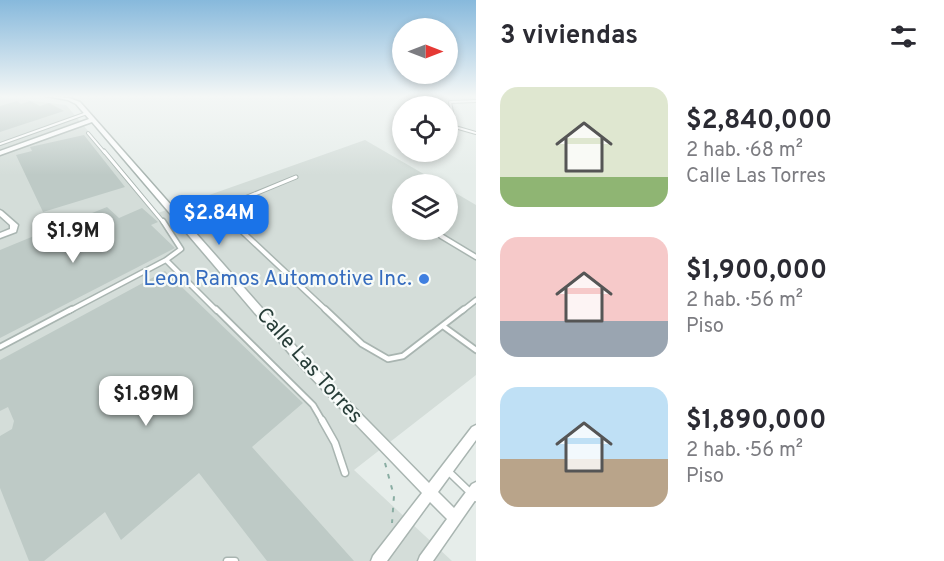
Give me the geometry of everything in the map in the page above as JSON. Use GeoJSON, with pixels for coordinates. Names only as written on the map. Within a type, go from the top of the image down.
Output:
{"type":"FeatureCollection","features":[{"type":"Feature","properties":{"kind":"street"},"geometry":{"type":"LineString","coordinates":[[0,153],[75,122]]}},
{"type":"Feature","properties":{"kind":"street","name":"Calle Las Torres"},"geometry":{"type":"LineString","coordinates":[[95,122],[304,363],[455,518]]}},
{"type":"Feature","properties":{"kind":"street"},"geometry":{"type":"LineString","coordinates":[[0,212],[14,225],[9,233],[0,236]]}},
{"type":"Feature","properties":{"kind":"street"},"geometry":{"type":"LineString","coordinates":[[378,561],[476,431]]}},
{"type":"Feature","properties":{"kind":"street"},"geometry":{"type":"LineString","coordinates":[[425,561],[475,494]]}},
{"type":"Feature","properties":{"kind":"lane"},"geometry":{"type":"LineString","coordinates":[[0,144],[70,122]]}},
{"type":"Feature","properties":{"kind":"lane"},"geometry":{"type":"LineString","coordinates":[[454,122],[455,127],[476,133]]}},
{"type":"Feature","properties":{"kind":"lane"},"geometry":{"type":"LineString","coordinates":[[0,347],[179,252],[181,246],[88,133]]}},
{"type":"Feature","properties":{"kind":"lane"},"geometry":{"type":"LineString","coordinates":[[296,177],[228,205],[224,208],[226,216],[350,333],[378,355],[388,359],[403,356],[476,300]]}},
{"type":"Feature","properties":{"kind":"lane"},"geometry":{"type":"LineString","coordinates":[[447,240],[476,258]]}},
{"type":"Feature","properties":{"kind":"lane"},"geometry":{"type":"LineString","coordinates":[[166,260],[313,405],[335,442],[345,473]]}},
{"type":"Feature","properties":{"kind":"lane"},"geometry":{"type":"LineString","coordinates":[[443,326],[476,350]]}},
{"type":"Feature","properties":{"kind":"lane"},"geometry":{"type":"LineString","coordinates":[[447,470],[475,494]]}},
{"type":"Feature","properties":{"kind":"lane"},"geometry":{"type":"LineString","coordinates":[[227,561],[236,561]]}},
{"type":"Feature","properties":{"kind":"path"},"geometry":{"type":"LineString","coordinates":[[384,459],[394,496],[391,528]]}},
{"type":"Feature","properties":{"kind":"shaded area"},"geometry":{"type":"Polygon","coordinates":[[[0,122],[81,122],[158,213],[365,140],[392,156],[392,162],[403,162],[424,174],[392,174],[392,240],[458,240],[458,194],[476,205],[476,375],[354,470],[452,561],[0,561],[0,122]]]}},
{"type":"Feature","properties":{"kind":"building"},"geometry":{"type":"Polygon","coordinates":[[[0,122],[30,122],[0,132],[0,122]]]}},
{"type":"Feature","properties":{"kind":"building"},"geometry":{"type":"Polygon","coordinates":[[[84,135],[125,187],[43,212],[16,155],[32,151],[30,147],[84,135]]]}},
{"type":"Feature","properties":{"kind":"building"},"geometry":{"type":"Polygon","coordinates":[[[107,207],[119,218],[142,208],[158,222],[151,225],[175,248],[0,338],[0,250],[34,236],[45,250],[61,243],[50,230],[107,207]]]}},
{"type":"Feature","properties":{"kind":"building"},"geometry":{"type":"Polygon","coordinates":[[[165,271],[303,403],[252,447],[354,561],[267,561],[199,473],[121,540],[105,512],[44,561],[29,561],[0,488],[0,436],[12,429],[14,421],[8,407],[0,411],[0,360],[165,271]]]}},
{"type":"Feature","properties":{"kind":"place","name":"Leon Ramos Automotive Inc."},"geometry":{"type":"Point","coordinates":[424,279]}}]}
